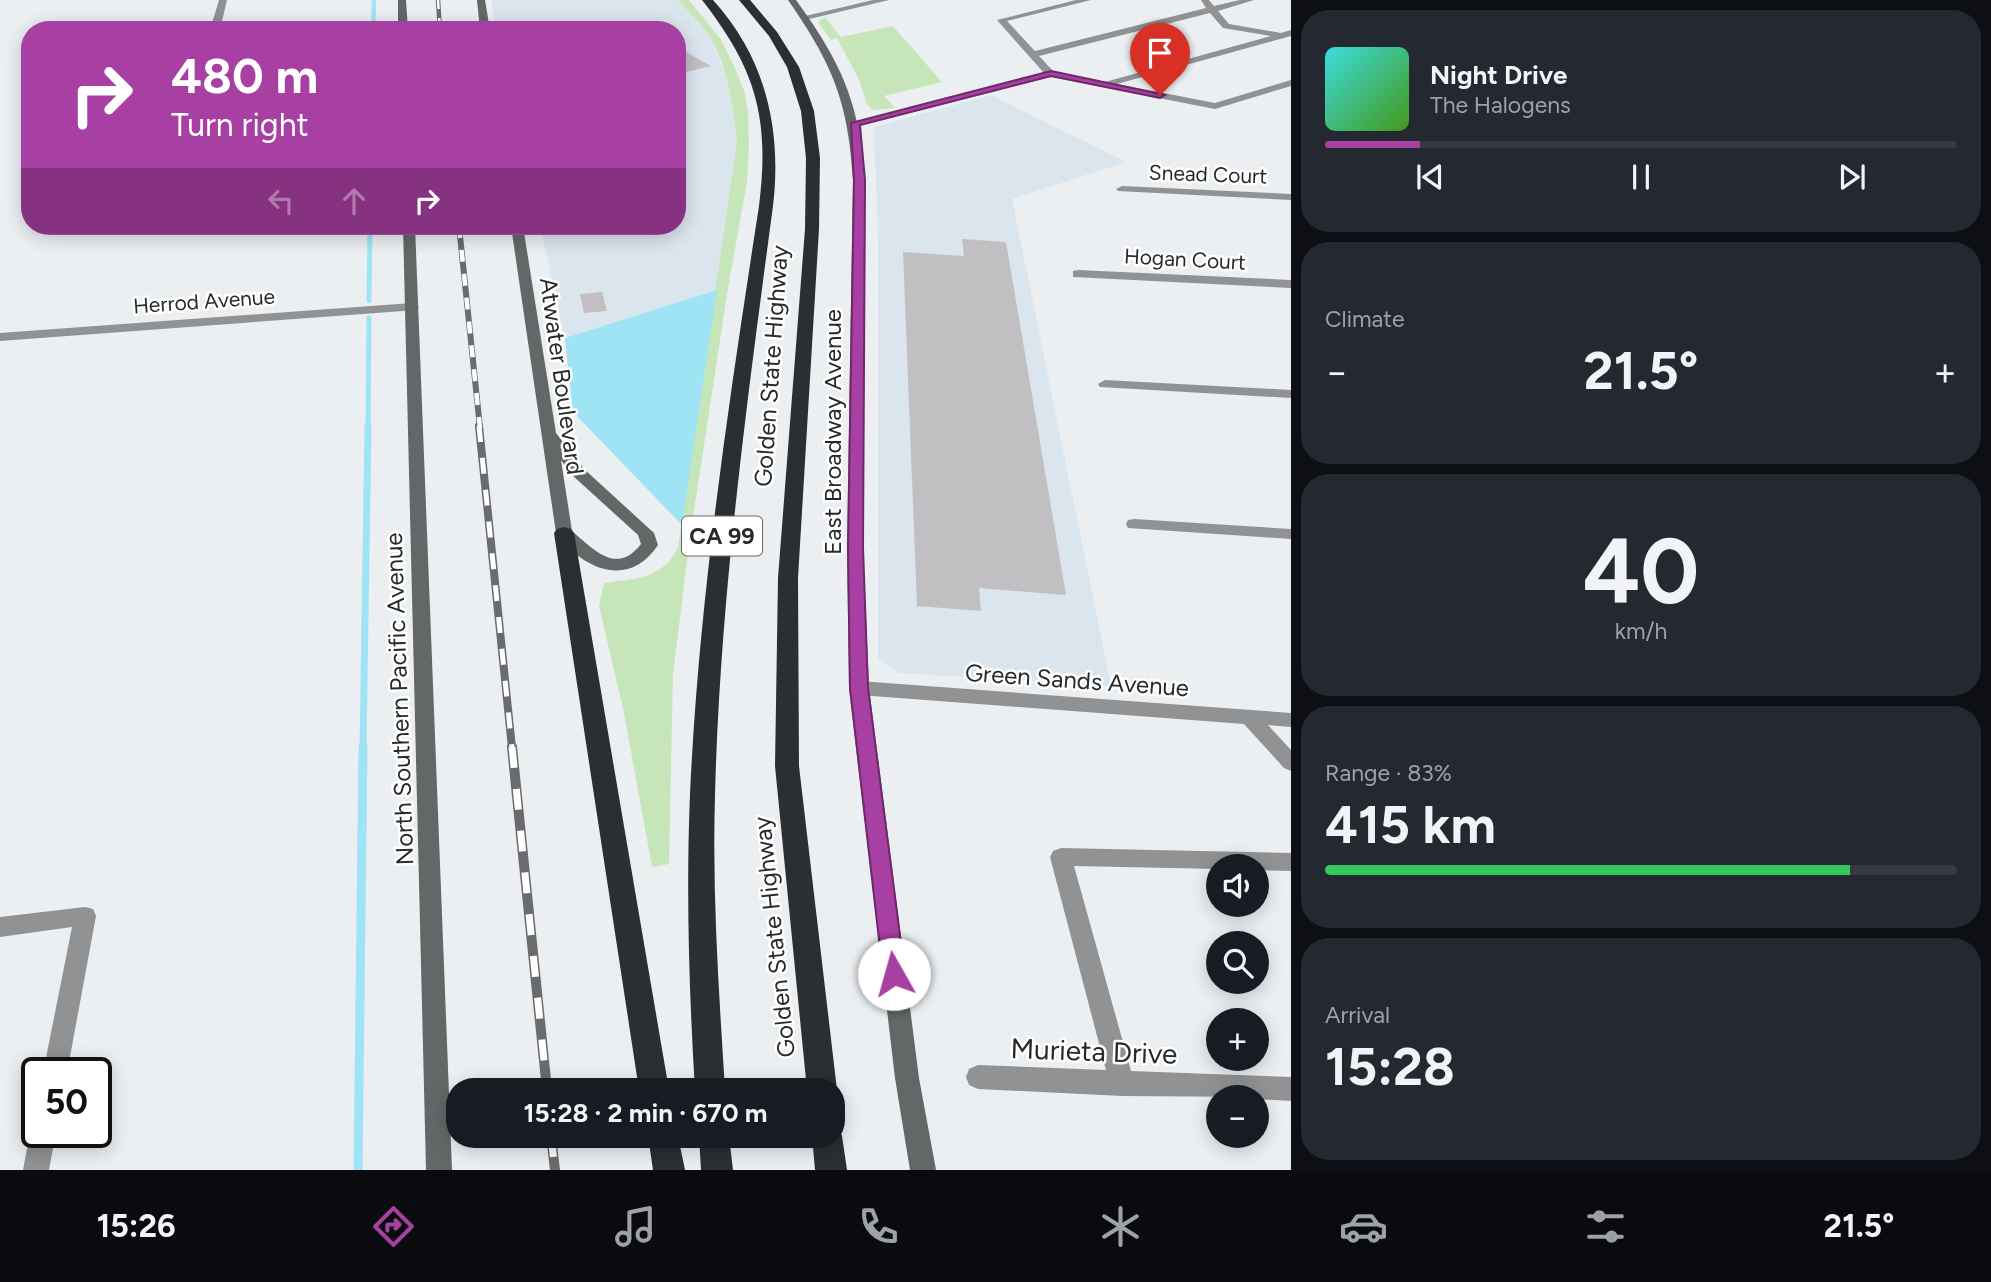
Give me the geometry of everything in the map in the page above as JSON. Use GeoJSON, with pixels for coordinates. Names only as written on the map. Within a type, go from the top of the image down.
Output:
{"type":"FeatureCollection","features":[{"type":"Feature","properties":{"kind":"highway","name":"Golden State Highway"},"geometry":{"type":"LineString","coordinates":[[707,0],[739,40],[751,64],[763,95],[769,142],[765,214],[711,620],[700,833],[703,1019],[709,1078]]}},
{"type":"Feature","properties":{"kind":"highway","name":"Golden State Highway"},"geometry":{"type":"LineString","coordinates":[[744,0],[782,47],[799,82],[813,132],[815,180],[788,578],[787,766],[821,1078]]}},
{"type":"Feature","properties":{"kind":"highway"},"geometry":{"type":"LineString","coordinates":[[755,0],[782,47]]}},
{"type":"Feature","properties":{"kind":"highway"},"geometry":{"type":"LineString","coordinates":[[564,533],[652,1078]]}},
{"type":"Feature","properties":{"kind":"highway"},"geometry":{"type":"LineString","coordinates":[[665,1148],[669,1170]]}},
{"type":"Feature","properties":{"kind":"highway"},"geometry":{"type":"LineString","coordinates":[[715,1148],[717,1170]]}},
{"type":"Feature","properties":{"kind":"highway"},"geometry":{"type":"LineString","coordinates":[[828,1148],[831,1170]]}},
{"type":"Feature","properties":{"kind":"main road"},"geometry":{"type":"LineString","coordinates":[[402,0],[402,21]]}},
{"type":"Feature","properties":{"kind":"main road"},"geometry":{"type":"LineString","coordinates":[[481,0],[484,21]]}},
{"type":"Feature","properties":{"kind":"main road","name":"East Broadway Avenue"},"geometry":{"type":"LineString","coordinates":[[792,0],[840,73],[856,123],[859,180],[855,548],[859,688],[906,1078],[923,1170]]}},
{"type":"Feature","properties":{"kind":"main road","name":"North Southern Pacific Avenue"},"geometry":{"type":"LineString","coordinates":[[409,235],[439,1170]]}},
{"type":"Feature","properties":{"kind":"main road","name":"Atwater Boulevard"},"geometry":{"type":"LineString","coordinates":[[518,235],[564,533]]}},
{"type":"Feature","properties":{"kind":"main road"},"geometry":{"type":"LineString","coordinates":[[550,435],[578,472],[646,533],[650,545],[645,554],[633,563],[613,567],[587,554],[564,533]]}},
{"type":"Feature","properties":{"kind":"street"},"geometry":{"type":"LineString","coordinates":[[217,21],[223,0]]}},
{"type":"Feature","properties":{"kind":"street"},"geometry":{"type":"LineString","coordinates":[[805,17],[885,0]]}},
{"type":"Feature","properties":{"kind":"street"},"geometry":{"type":"LineString","coordinates":[[1051,74],[1001,20],[1087,0]]}},
{"type":"Feature","properties":{"kind":"street"},"geometry":{"type":"LineString","coordinates":[[1204,0],[1226,26],[1289,34]]}},
{"type":"Feature","properties":{"kind":"street"},"geometry":{"type":"LineString","coordinates":[[1034,54],[1250,0]]}},
{"type":"Feature","properties":{"kind":"street"},"geometry":{"type":"LineString","coordinates":[[1105,84],[1289,34]]}},
{"type":"Feature","properties":{"kind":"street"},"geometry":{"type":"LineString","coordinates":[[856,123],[1051,74],[1215,106],[1291,83]]}},
{"type":"Feature","properties":{"kind":"street","name":"Snead Court"},"geometry":{"type":"LineString","coordinates":[[1122,189],[1291,197]]}},
{"type":"Feature","properties":{"kind":"street","name":"Hogan Court"},"geometry":{"type":"LineString","coordinates":[[1078,274],[1291,284]]}},
{"type":"Feature","properties":{"kind":"street","name":"Herrod Avenue"},"geometry":{"type":"LineString","coordinates":[[0,337],[412,307]]}},
{"type":"Feature","properties":{"kind":"street"},"geometry":{"type":"LineString","coordinates":[[1105,384],[1291,394]]}},
{"type":"Feature","properties":{"kind":"street"},"geometry":{"type":"LineString","coordinates":[[1134,524],[1291,534]]}},
{"type":"Feature","properties":{"kind":"street","name":"Green Sands Avenue"},"geometry":{"type":"LineString","coordinates":[[859,688],[1291,720]]}},
{"type":"Feature","properties":{"kind":"street"},"geometry":{"type":"LineString","coordinates":[[1249,718],[1291,762]]}},
{"type":"Feature","properties":{"kind":"street"},"geometry":{"type":"LineString","coordinates":[[1122,1084],[1061,857],[1291,862]]}},
{"type":"Feature","properties":{"kind":"street"},"geometry":{"type":"LineString","coordinates":[[0,927],[85,916],[58,1057]]}},
{"type":"Feature","properties":{"kind":"street","name":"Murieta Drive"},"geometry":{"type":"LineString","coordinates":[[978,1077],[1291,1089]]}},
{"type":"Feature","properties":{"kind":"street"},"geometry":{"type":"LineString","coordinates":[[36,1170],[40,1148]]}},
{"type":"Feature","properties":{"kind":"shaded area"},"geometry":{"type":"Polygon","coordinates":[[[491,0],[678,0],[710,36],[732,96],[737,142],[717,290],[565,338],[542,235],[686,235],[686,21],[494,21],[491,0]]]}},
{"type":"Feature","properties":{"kind":"shaded area"},"geometry":{"type":"Polygon","coordinates":[[[991,95],[1126,162],[1012,199],[1111,686],[899,673],[878,658],[878,239],[874,127],[991,95]]]}},
{"type":"Feature","properties":{"kind":"green space"},"geometry":{"type":"Polygon","coordinates":[[[678,0],[689,0],[722,41],[744,90],[749,144],[747,182],[690,537],[673,674],[669,864],[652,867],[624,713],[599,606],[604,583],[656,572],[678,548],[737,142],[722,62],[703,27],[678,0]]]}},
{"type":"Feature","properties":{"kind":"green space"},"geometry":{"type":"Polygon","coordinates":[[[825,17],[841,37],[893,26],[942,82],[884,96],[895,108],[873,110],[867,104],[859,80],[837,38],[831,40],[818,22],[825,17]]]}},
{"type":"Feature","properties":{"kind":"water"},"geometry":{"type":"Polygon","coordinates":[[[717,290],[682,525],[573,412],[565,338],[717,290]]]}},
{"type":"Feature","properties":{"kind":"building"},"geometry":{"type":"Polygon","coordinates":[[[686,52],[711,66],[686,72],[686,52]]]}},
{"type":"Feature","properties":{"kind":"building"},"geometry":{"type":"Polygon","coordinates":[[[962,239],[1006,242],[1066,595],[979,588],[981,611],[917,606],[903,252],[964,256],[962,239]]]}},
{"type":"Feature","properties":{"kind":"building"},"geometry":{"type":"Polygon","coordinates":[[[602,292],[607,311],[584,313],[580,294],[602,292]]]}},
{"type":"Feature","properties":{"kind":"waterway"},"geometry":{"type":"LineString","coordinates":[[373,21],[374,0]]}},
{"type":"Feature","properties":{"kind":"waterway"},"geometry":{"type":"LineString","coordinates":[[369,301],[370,235]]}},
{"type":"Feature","properties":{"kind":"waterway"},"geometry":{"type":"LineString","coordinates":[[368,428],[369,318]]}},
{"type":"Feature","properties":{"kind":"waterway"},"geometry":{"type":"LineString","coordinates":[[363,748],[368,426]]}},
{"type":"Feature","properties":{"kind":"waterway"},"geometry":{"type":"LineString","coordinates":[[358,1170],[363,747]]}},
{"type":"Feature","properties":{"kind":"railway"},"geometry":{"type":"LineString","coordinates":[[438,0],[439,21]]}},
{"type":"Feature","properties":{"kind":"railway"},"geometry":{"type":"LineString","coordinates":[[460,235],[480,428]]}},
{"type":"Feature","properties":{"kind":"railway"},"geometry":{"type":"LineString","coordinates":[[479,426],[512,748]]}},
{"type":"Feature","properties":{"kind":"railway"},"geometry":{"type":"LineString","coordinates":[[512,747],[546,1078]]}},
{"type":"Feature","properties":{"kind":"railway"},"geometry":{"type":"LineString","coordinates":[[552,1148],[555,1170]]}},
{"type":"Feature","properties":{"kind":"route"},"geometry":{"type":"LineString","coordinates":[[894,974],[859,688],[855,548],[859,180],[856,123],[1051,74],[1160,95]]}}]}
